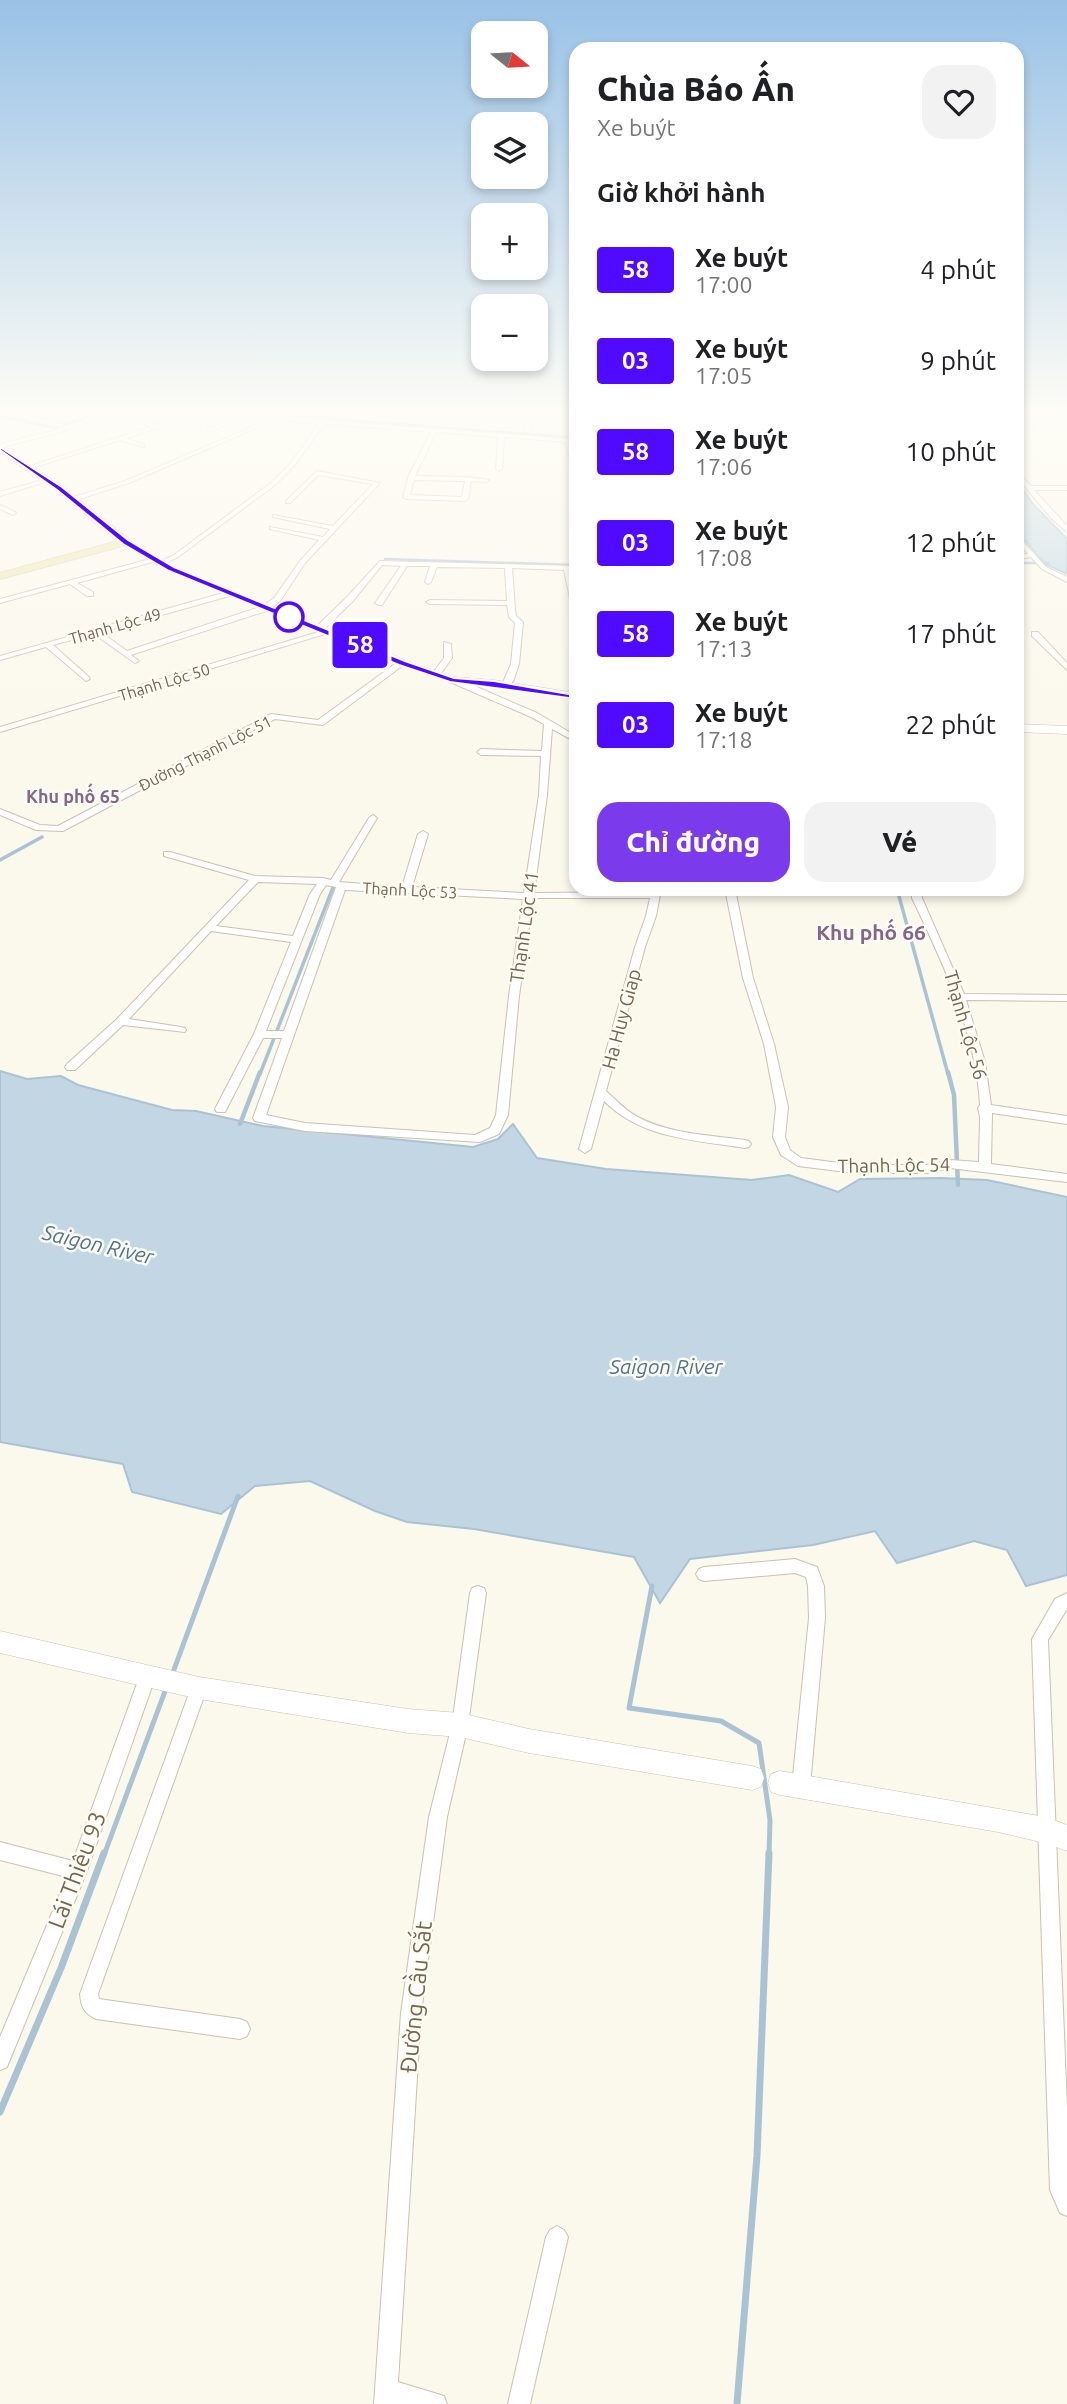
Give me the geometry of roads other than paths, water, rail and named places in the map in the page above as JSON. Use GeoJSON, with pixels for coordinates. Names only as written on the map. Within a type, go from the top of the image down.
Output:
{"type":"FeatureCollection","features":[{"type":"Feature","properties":{"kind":"main road"},"geometry":{"type":"LineString","coordinates":[[103,523],[122,539]]}},
{"type":"Feature","properties":{"kind":"main road"},"geometry":{"type":"LineString","coordinates":[[0,569],[122,539]]}},
{"type":"Feature","properties":{"kind":"main road"},"geometry":{"type":"LineString","coordinates":[[0,576],[122,539]]}},
{"type":"Feature","properties":{"kind":"street"},"geometry":{"type":"LineString","coordinates":[[0,601],[176,556],[220,523]]}},
{"type":"Feature","properties":{"kind":"street"},"geometry":{"type":"LineString","coordinates":[[310,523],[334,528]]}},
{"type":"Feature","properties":{"kind":"street"},"geometry":{"type":"LineString","coordinates":[[126,654],[266,608],[277,599],[302,562],[339,523]]}},
{"type":"Feature","properties":{"kind":"street"},"geometry":{"type":"LineString","coordinates":[[272,528],[325,539]]}},
{"type":"Feature","properties":{"kind":"street"},"geometry":{"type":"LineString","coordinates":[[122,539],[158,561],[230,593],[402,663],[453,680],[548,722],[569,736]]}},
{"type":"Feature","properties":{"kind":"street"},"geometry":{"type":"LineString","coordinates":[[1024,545],[1038,560],[1067,580]]}},
{"type":"Feature","properties":{"kind":"street"},"geometry":{"type":"LineString","coordinates":[[383,553],[387,556],[424,559],[569,566]]}},
{"type":"Feature","properties":{"kind":"street"},"geometry":{"type":"LineString","coordinates":[[1024,558],[1038,560]]}},
{"type":"Feature","properties":{"kind":"street"},"geometry":{"type":"LineString","coordinates":[[323,630],[378,563],[569,566]]}},
{"type":"Feature","properties":{"kind":"street"},"geometry":{"type":"LineString","coordinates":[[379,603],[405,564]]}},
{"type":"Feature","properties":{"kind":"street"},"geometry":{"type":"LineString","coordinates":[[428,582],[434,565]]}},
{"type":"Feature","properties":{"kind":"street"},"geometry":{"type":"LineString","coordinates":[[506,685],[511,680],[519,622],[513,617],[510,603],[508,567]]}},
{"type":"Feature","properties":{"kind":"street"},"geometry":{"type":"LineString","coordinates":[[71,582],[90,594]]}},
{"type":"Feature","properties":{"kind":"street","name":"Thạnh Lộc 49"},"geometry":{"type":"LineString","coordinates":[[0,658],[230,593]]}},
{"type":"Feature","properties":{"kind":"street"},"geometry":{"type":"LineString","coordinates":[[430,602],[510,603]]}},
{"type":"Feature","properties":{"kind":"street","name":"Thạnh Lộc 50"},"geometry":{"type":"LineString","coordinates":[[0,730],[323,630]]}},
{"type":"Feature","properties":{"kind":"street"},"geometry":{"type":"LineString","coordinates":[[95,631],[135,661]]}},
{"type":"Feature","properties":{"kind":"street"},"geometry":{"type":"LineString","coordinates":[[1035,634],[1067,668]]}},
{"type":"Feature","properties":{"kind":"street"},"geometry":{"type":"LineString","coordinates":[[47,644],[86,679]]}},
{"type":"Feature","properties":{"kind":"street"},"geometry":{"type":"LineString","coordinates":[[436,674],[448,658],[447,644]]}},
{"type":"Feature","properties":{"kind":"street","name":"Đường Thạnh Lộc 51"},"geometry":{"type":"LineString","coordinates":[[0,812],[39,828],[60,829],[274,716],[320,723],[402,663]]}},
{"type":"Feature","properties":{"kind":"street"},"geometry":{"type":"LineString","coordinates":[[453,680],[569,695]]}},
{"type":"Feature","properties":{"kind":"street","name":"Thạnh Lộc 41"},"geometry":{"type":"LineString","coordinates":[[288,1035],[259,1118],[305,1127],[476,1139],[495,1131],[502,1115],[531,895],[543,795],[548,722]]}},
{"type":"Feature","properties":{"kind":"street"},"geometry":{"type":"LineString","coordinates":[[1024,728],[1067,730]]}},
{"type":"Feature","properties":{"kind":"street"},"geometry":{"type":"LineString","coordinates":[[481,752],[545,754]]}},
{"type":"Feature","properties":{"kind":"street"},"geometry":{"type":"LineString","coordinates":[[260,1034],[288,1035],[333,883],[373,818]]}},
{"type":"Feature","properties":{"kind":"street"},"geometry":{"type":"LineString","coordinates":[[406,890],[423,834]]}},
{"type":"Feature","properties":{"kind":"street","name":"Thạnh Lộc 53"},"geometry":{"type":"LineString","coordinates":[[167,854],[255,879],[406,890],[531,895],[569,894]]}},
{"type":"Feature","properties":{"kind":"street"},"geometry":{"type":"LineString","coordinates":[[71,1067],[121,1021],[255,879]]}},
{"type":"Feature","properties":{"kind":"street"},"geometry":{"type":"LineString","coordinates":[[222,1109],[260,1034],[315,894],[333,883]]}},
{"type":"Feature","properties":{"kind":"street","name":"Ha Huy Giap"},"geometry":{"type":"LineString","coordinates":[[585,1149],[655,896]]}},
{"type":"Feature","properties":{"kind":"street","name":"Thạnh Lộc 54"},"geometry":{"type":"LineString","coordinates":[[731,896],[748,978],[772,1056],[782,1107],[779,1137],[785,1152],[798,1163],[855,1169],[927,1169],[950,1164],[967,1164],[1067,1178]]}},
{"type":"Feature","properties":{"kind":"street","name":"Thạnh Lộc 56"},"geometry":{"type":"LineString","coordinates":[[917,896],[961,997],[984,1088],[985,1168]]}},
{"type":"Feature","properties":{"kind":"street"},"geometry":{"type":"LineString","coordinates":[[208,928],[298,940]]}},
{"type":"Feature","properties":{"kind":"street"},"geometry":{"type":"LineString","coordinates":[[961,997],[1067,998]]}},
{"type":"Feature","properties":{"kind":"street"},"geometry":{"type":"LineString","coordinates":[[121,1021],[181,1030]]}},
{"type":"Feature","properties":{"kind":"street"},"geometry":{"type":"LineString","coordinates":[[601,1092],[622,1113],[636,1122],[746,1144]]}},
{"type":"Feature","properties":{"kind":"street"},"geometry":{"type":"LineString","coordinates":[[985,1108],[1067,1120]]}},
{"type":"Feature","properties":{"kind":"street"},"geometry":{"type":"LineString","coordinates":[[704,1574],[795,1566],[812,1572],[816,1586],[817,1618],[791,1785]]}},
{"type":"Feature","properties":{"kind":"street","name":"Đường Cầu Sắt"},"geometry":{"type":"LineString","coordinates":[[386,2397],[411,2013],[438,1816],[460,1725],[478,1593]]}},
{"type":"Feature","properties":{"kind":"street"},"geometry":{"type":"LineString","coordinates":[[1067,1600],[1060,1604],[1040,1639],[1056,1834],[1060,2190],[1067,2206]]}},
{"type":"Feature","properties":{"kind":"street"},"geometry":{"type":"LineString","coordinates":[[0,1642],[190,1686],[408,1721],[460,1725],[529,1741],[752,1778],[1056,1834]]}},
{"type":"Feature","properties":{"kind":"street","name":"Lái Thiêu 93"},"geometry":{"type":"LineString","coordinates":[[2,2052],[78,1871],[152,1679]]}},
{"type":"Feature","properties":{"kind":"street"},"geometry":{"type":"LineString","coordinates":[[190,1686],[89,1994],[90,2004],[96,2009],[240,2029]]}},
{"type":"Feature","properties":{"kind":"street"},"geometry":{"type":"LineString","coordinates":[[0,1851],[78,1871]]}},
{"type":"Feature","properties":{"kind":"street"},"geometry":{"type":"LineString","coordinates":[[519,2404],[557,2238]]}},
{"type":"Feature","properties":{"kind":"street"},"geometry":{"type":"LineString","coordinates":[[386,2397],[436,2404]]}},
{"type":"Feature","properties":{"kind":"water"},"geometry":{"type":"Polygon","coordinates":[[[1024,523],[1052,523],[1067,539],[1067,574],[1045,564],[1024,539],[1024,523]]]}},
{"type":"Feature","properties":{"kind":"water","name":"Saigon River"},"geometry":{"type":"Polygon","coordinates":[[[0,1071],[27,1079],[61,1076],[78,1085],[172,1110],[196,1111],[263,1126],[473,1147],[498,1139],[513,1124],[537,1158],[606,1169],[752,1180],[789,1175],[838,1192],[860,1179],[987,1180],[1067,1197],[1067,1575],[1026,1586],[1007,1550],[974,1541],[897,1563],[875,1531],[813,1545],[690,1559],[660,1603],[634,1557],[474,1529],[407,1522],[375,1511],[310,1481],[255,1486],[221,1514],[132,1492],[123,1464],[0,1442],[0,1071]]]}},
{"type":"Feature","properties":{"kind":"waterway"},"geometry":{"type":"LineString","coordinates":[[385,559],[569,565]]}},
{"type":"Feature","properties":{"kind":"waterway"},"geometry":{"type":"LineString","coordinates":[[1024,563],[1049,563]]}},
{"type":"Feature","properties":{"kind":"waterway"},"geometry":{"type":"LineString","coordinates":[[0,860],[42,837]]}},
{"type":"Feature","properties":{"kind":"waterway"},"geometry":{"type":"LineString","coordinates":[[260,1074],[334,885]]}},
{"type":"Feature","properties":{"kind":"waterway"},"geometry":{"type":"LineString","coordinates":[[899,896],[948,1074]]}},
{"type":"Feature","properties":{"kind":"waterway"},"geometry":{"type":"LineString","coordinates":[[240,1124],[260,1072]]}},
{"type":"Feature","properties":{"kind":"waterway"},"geometry":{"type":"LineString","coordinates":[[948,1072],[954,1095],[958,1185]]}},
{"type":"Feature","properties":{"kind":"waterway"},"geometry":{"type":"LineString","coordinates":[[172,1675],[238,1496]]}},
{"type":"Feature","properties":{"kind":"waterway"},"geometry":{"type":"LineString","coordinates":[[652,1586],[629,1708],[721,1721],[759,1743],[770,1820],[769,1855]]}},
{"type":"Feature","properties":{"kind":"waterway"},"geometry":{"type":"LineString","coordinates":[[104,1855],[167,1686]]}},
{"type":"Feature","properties":{"kind":"waterway"},"geometry":{"type":"LineString","coordinates":[[0,2112],[61,1968],[104,1853]]}},
{"type":"Feature","properties":{"kind":"waterway"},"geometry":{"type":"LineString","coordinates":[[737,2404],[757,2156],[769,1853]]}},
{"type":"Feature","properties":{"kind":"district","name":"Khu phố 65"},"geometry":{"type":"Point","coordinates":[73,797]}},
{"type":"Feature","properties":{"kind":"district","name":"Khu phố 66"},"geometry":{"type":"Point","coordinates":[871,933]}}]}
